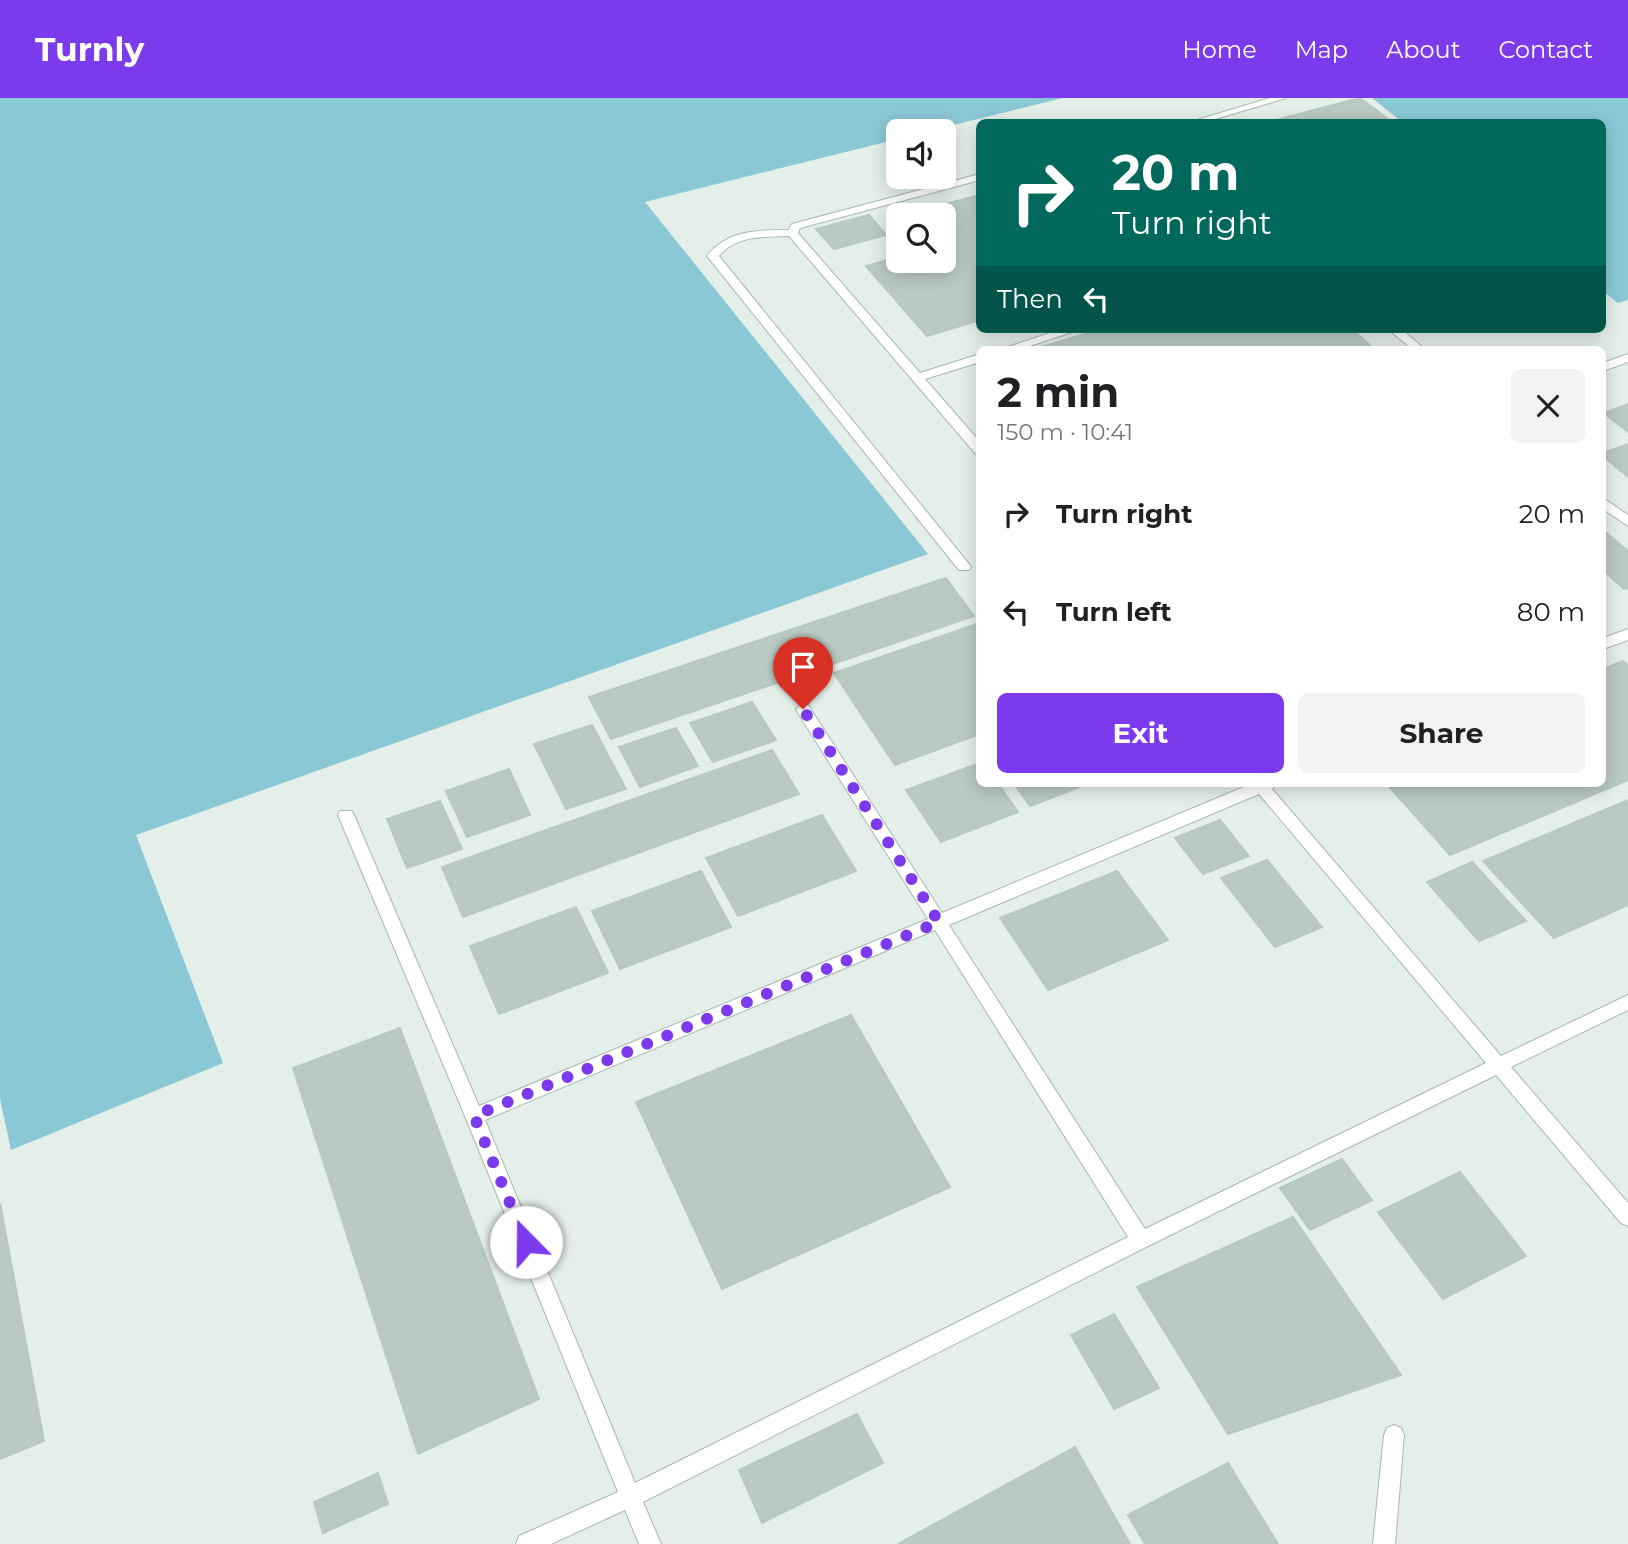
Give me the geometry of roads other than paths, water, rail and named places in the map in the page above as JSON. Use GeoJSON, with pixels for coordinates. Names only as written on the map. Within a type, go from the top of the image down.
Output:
{"type":"FeatureCollection","features":[{"type":"Feature","properties":{"kind":"lane"},"geometry":{"type":"LineString","coordinates":[[1206,119],[1281,98]]}},
{"type":"Feature","properties":{"kind":"lane"},"geometry":{"type":"LineString","coordinates":[[792,233],[796,226],[976,178]]}},
{"type":"Feature","properties":{"kind":"lane"},"geometry":{"type":"LineString","coordinates":[[792,233],[976,446]]}},
{"type":"Feature","properties":{"kind":"lane"},"geometry":{"type":"LineString","coordinates":[[792,233],[759,234],[734,239],[718,248],[713,256],[964,567]]}},
{"type":"Feature","properties":{"kind":"lane"},"geometry":{"type":"LineString","coordinates":[[1019,346],[1061,333]]}},
{"type":"Feature","properties":{"kind":"lane"},"geometry":{"type":"LineString","coordinates":[[1399,333],[1415,346]]}},
{"type":"Feature","properties":{"kind":"lane"},"geometry":{"type":"LineString","coordinates":[[1606,365],[1628,358]]}},
{"type":"Feature","properties":{"kind":"lane"},"geometry":{"type":"LineString","coordinates":[[915,377],[976,359]]}},
{"type":"Feature","properties":{"kind":"lane"},"geometry":{"type":"LineString","coordinates":[[1606,505],[1628,523]]}},
{"type":"Feature","properties":{"kind":"lane"},"geometry":{"type":"LineString","coordinates":[[1606,643],[1628,634]]}},
{"type":"Feature","properties":{"kind":"lane"},"geometry":{"type":"LineString","coordinates":[[803,709],[1141,1240]]}},
{"type":"Feature","properties":{"kind":"lane"},"geometry":{"type":"LineString","coordinates":[[474,1116],[1258,787]]}},
{"type":"Feature","properties":{"kind":"lane"},"geometry":{"type":"LineString","coordinates":[[1265,787],[1628,1217]]}},
{"type":"Feature","properties":{"kind":"lane"},"geometry":{"type":"LineString","coordinates":[[346,815],[474,1116],[650,1544]]}},
{"type":"Feature","properties":{"kind":"lane"},"geometry":{"type":"LineString","coordinates":[[527,1544],[630,1497],[1141,1240],[1628,1002]]}},
{"type":"Feature","properties":{"kind":"lane"},"geometry":{"type":"LineString","coordinates":[[1384,1544],[1394,1435]]}},
{"type":"Feature","properties":{"kind":"water"},"geometry":{"type":"Polygon","coordinates":[[[0,98],[1063,98],[956,124],[956,119],[886,119],[886,142],[645,202],[928,554],[136,835],[223,1063],[11,1150],[0,1099],[0,98]]]}},
{"type":"Feature","properties":{"kind":"water"},"geometry":{"type":"Polygon","coordinates":[[[1372,98],[1628,98],[1628,300],[1618,303],[1606,293],[1606,119],[1398,119],[1372,98]]]}}]}
